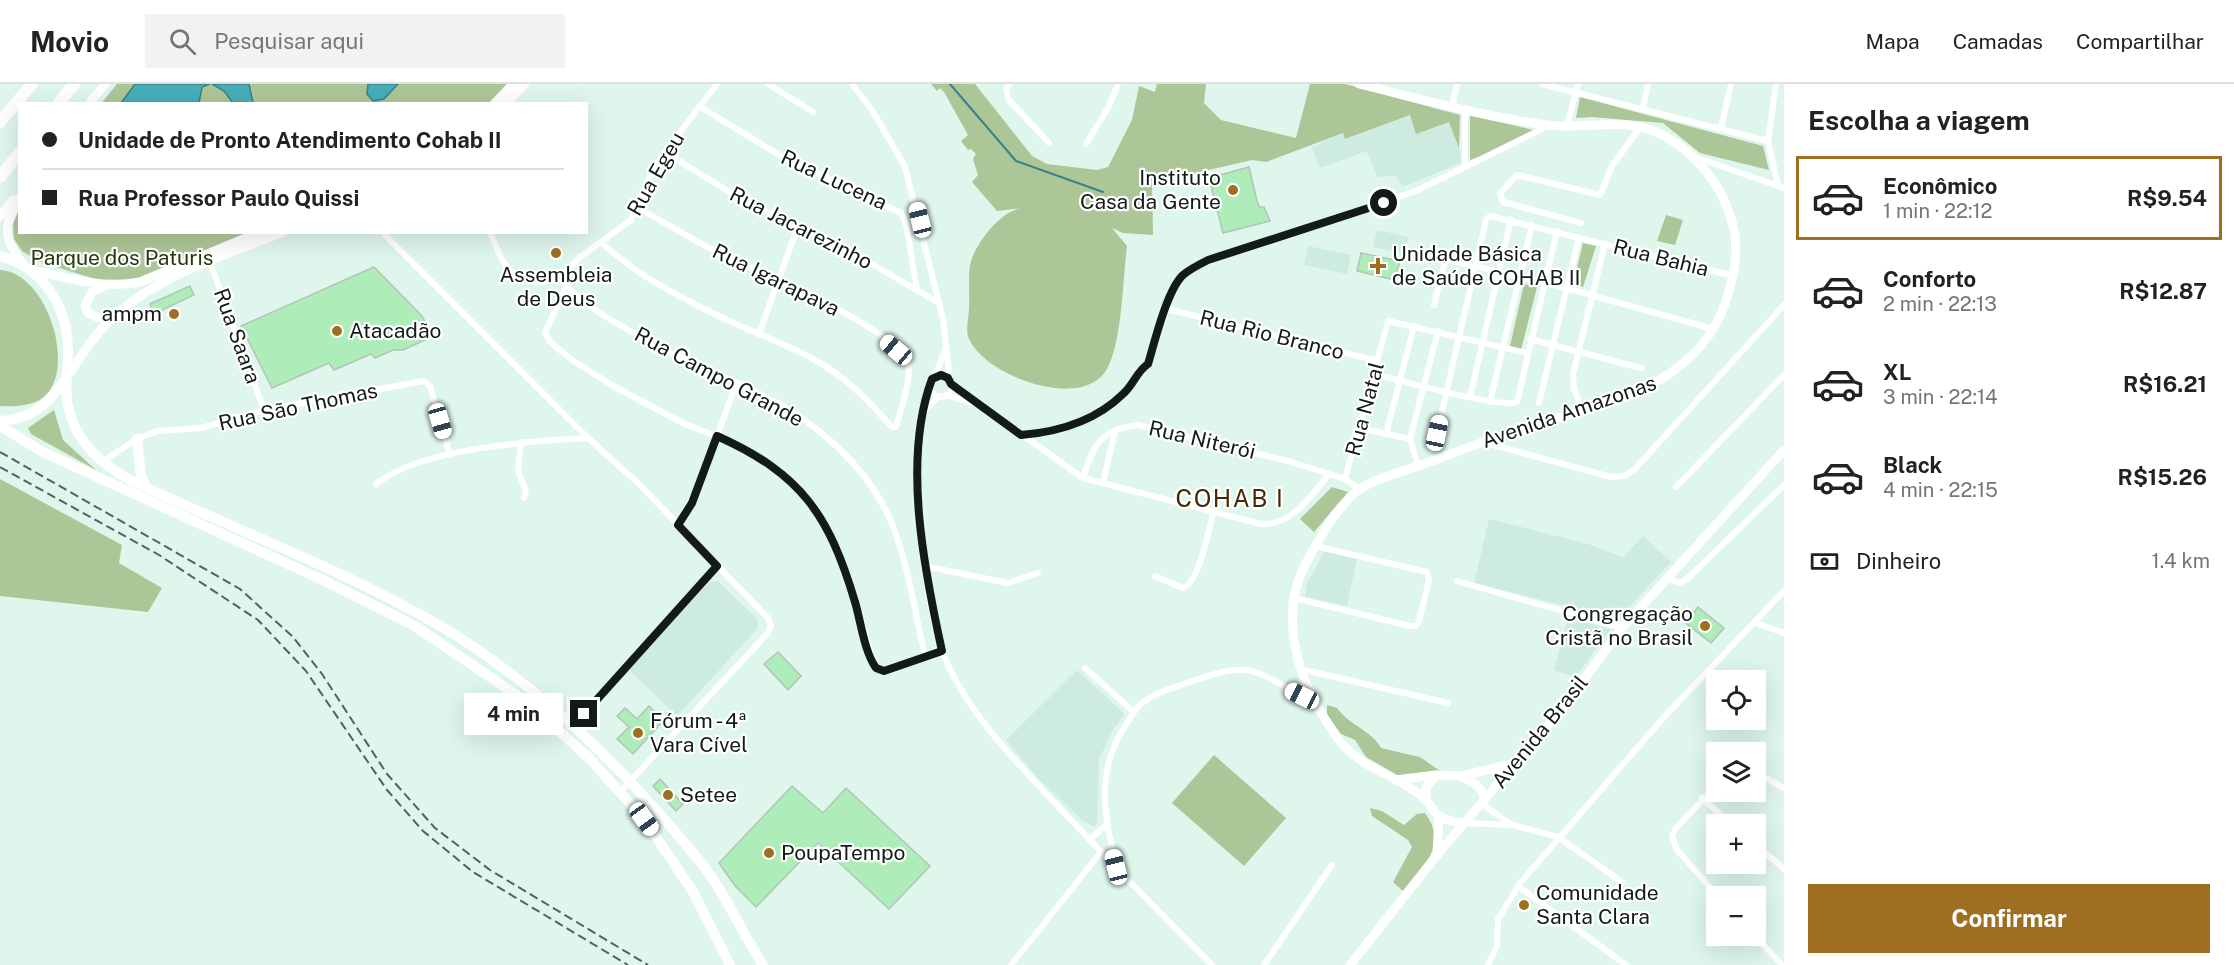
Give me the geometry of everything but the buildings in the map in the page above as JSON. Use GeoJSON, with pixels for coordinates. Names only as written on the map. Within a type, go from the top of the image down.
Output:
{"type":"FeatureCollection","features":[{"type":"Feature","properties":{"kind":"highway"},"geometry":{"type":"LineString","coordinates":[[0,122],[32,84]]}},
{"type":"Feature","properties":{"kind":"highway"},"geometry":{"type":"LineString","coordinates":[[60,102],[74,84]]}},
{"type":"Feature","properties":{"kind":"highway"},"geometry":{"type":"LineString","coordinates":[[0,177],[18,154]]}},
{"type":"Feature","properties":{"kind":"main road"},"geometry":{"type":"LineString","coordinates":[[91,102],[105,84]]}},
{"type":"Feature","properties":{"kind":"main road"},"geometry":{"type":"LineString","coordinates":[[496,102],[513,84]]}},
{"type":"Feature","properties":{"kind":"main road"},"geometry":{"type":"LineString","coordinates":[[508,102],[525,84]]}},
{"type":"Feature","properties":{"kind":"main road","name":"Avenida Amazonas"},"geometry":{"type":"LineString","coordinates":[[1359,84],[1465,110],[1550,126],[1596,124],[1641,126],[1670,139],[1695,157],[1714,183],[1727,209],[1734,231],[1734,276],[1724,308],[1697,353],[1659,382],[1583,410],[1481,442],[1360,489]]}},
{"type":"Feature","properties":{"kind":"main road"},"geometry":{"type":"LineString","coordinates":[[0,216],[18,194]]}},
{"type":"Feature","properties":{"kind":"main road"},"geometry":{"type":"LineString","coordinates":[[18,201],[7,224],[6,234],[15,254],[49,290],[66,326],[68,353],[65,379],[68,406],[74,426],[89,450],[101,462],[146,487],[364,587],[443,628],[503,670],[573,727],[630,782],[704,866],[759,965]]}},
{"type":"Feature","properties":{"kind":"main road"},"geometry":{"type":"LineString","coordinates":[[119,312],[99,318],[88,313],[85,306],[92,292],[105,286],[141,282],[255,234]]}},
{"type":"Feature","properties":{"kind":"main road"},"geometry":{"type":"LineString","coordinates":[[0,421],[30,415],[43,407],[91,341],[119,312],[164,280],[278,234]]}},
{"type":"Feature","properties":{"kind":"main road"},"geometry":{"type":"LineString","coordinates":[[2,258],[105,286]]}},
{"type":"Feature","properties":{"kind":"main road"},"geometry":{"type":"LineString","coordinates":[[0,426],[43,452],[325,581],[415,626],[528,703],[589,758],[644,819],[672,857],[730,965]]}},
{"type":"Feature","properties":{"kind":"main road"},"geometry":{"type":"LineString","coordinates":[[137,439],[141,476],[146,487]]}},
{"type":"Feature","properties":{"kind":"main road","name":"Avenida Brasil"},"geometry":{"type":"LineString","coordinates":[[1350,965],[1437,855],[1561,710],[1622,628],[1784,450]]}},
{"type":"Feature","properties":{"kind":"main road"},"geometry":{"type":"LineString","coordinates":[[1360,489],[1316,546],[1302,571],[1294,598],[1293,627],[1300,669],[1314,702],[1346,747],[1426,800],[1439,816],[1465,823]]}},
{"type":"Feature","properties":{"kind":"main road"},"geometry":{"type":"LineString","coordinates":[[1395,780],[1436,775],[1461,776],[1516,763]]}},
{"type":"Feature","properties":{"kind":"main road"},"geometry":{"type":"LineString","coordinates":[[1426,800],[1426,787],[1436,775]]}},
{"type":"Feature","properties":{"kind":"main road"},"geometry":{"type":"LineString","coordinates":[[1461,776],[1477,784],[1484,792],[1484,802]]}},
{"type":"Feature","properties":{"kind":"main road"},"geometry":{"type":"LineString","coordinates":[[1437,855],[1439,816]]}},
{"type":"Feature","properties":{"kind":"main road"},"geometry":{"type":"LineString","coordinates":[[747,941],[763,965]]}},
{"type":"Feature","properties":{"kind":"street","name":"Rua Egeu"},"geometry":{"type":"LineString","coordinates":[[560,278],[579,258],[626,225],[638,208],[652,172],[717,84]]}},
{"type":"Feature","properties":{"kind":"street"},"geometry":{"type":"LineString","coordinates":[[768,84],[813,112]]}},
{"type":"Feature","properties":{"kind":"street"},"geometry":{"type":"LineString","coordinates":[[852,84],[872,110],[905,167],[923,232],[948,344],[951,390],[922,414]]}},
{"type":"Feature","properties":{"kind":"street"},"geometry":{"type":"LineString","coordinates":[[1009,84],[1006,89],[1009,100],[1049,143]]}},
{"type":"Feature","properties":{"kind":"street"},"geometry":{"type":"LineString","coordinates":[[1086,144],[1108,108],[1118,84]]}},
{"type":"Feature","properties":{"kind":"street"},"geometry":{"type":"LineString","coordinates":[[1452,106],[1457,84]]}},
{"type":"Feature","properties":{"kind":"street"},"geometry":{"type":"LineString","coordinates":[[1542,84],[1721,127],[1768,141]]}},
{"type":"Feature","properties":{"kind":"street"},"geometry":{"type":"LineString","coordinates":[[1567,126],[1578,84]]}},
{"type":"Feature","properties":{"kind":"street"},"geometry":{"type":"LineString","coordinates":[[1643,108],[1648,84]]}},
{"type":"Feature","properties":{"kind":"street"},"geometry":{"type":"LineString","coordinates":[[1721,127],[1731,84]]}},
{"type":"Feature","properties":{"kind":"street"},"geometry":{"type":"LineString","coordinates":[[1776,84],[1768,141],[1781,187]]}},
{"type":"Feature","properties":{"kind":"street","name":"Rua Lucena"},"geometry":{"type":"LineString","coordinates":[[699,106],[779,155],[901,213],[906,224],[917,290]]}},
{"type":"Feature","properties":{"kind":"street"},"geometry":{"type":"LineString","coordinates":[[1465,110],[1465,166]]}},
{"type":"Feature","properties":{"kind":"street"},"geometry":{"type":"LineString","coordinates":[[1021,435],[1072,427],[1118,399],[1141,369],[1148,364],[1177,282],[1185,273],[1208,260],[1416,191],[1550,126]]}},
{"type":"Feature","properties":{"kind":"street"},"geometry":{"type":"LineString","coordinates":[[1581,223],[1503,202],[1500,193],[1505,185],[1517,175],[1600,195],[1612,166],[1641,126]]}},
{"type":"Feature","properties":{"kind":"street","name":"Rua Jacarezinho"},"geometry":{"type":"LineString","coordinates":[[665,152],[739,198],[848,250],[939,303]]}},
{"type":"Feature","properties":{"kind":"street","name":"Avenida Amazonas"},"geometry":{"type":"LineString","coordinates":[[1695,157],[1781,187]]}},
{"type":"Feature","properties":{"kind":"street","name":"Rua Igarapava"},"geometry":{"type":"LineString","coordinates":[[638,208],[712,250],[779,280],[848,315],[883,339],[907,362],[908,378],[895,428],[859,391],[833,371],[792,347],[759,334]]}},
{"type":"Feature","properties":{"kind":"street","name":"Rua Bahia"},"geometry":{"type":"LineString","coordinates":[[1476,265],[1486,220],[1492,216],[1734,276]]}},
{"type":"Feature","properties":{"kind":"street"},"geometry":{"type":"LineString","coordinates":[[1470,397],[1511,219]]}},
{"type":"Feature","properties":{"kind":"street"},"geometry":{"type":"LineString","coordinates":[[1490,402],[1532,225]]}},
{"type":"Feature","properties":{"kind":"street"},"geometry":{"type":"LineString","coordinates":[[601,243],[659,284],[759,334],[798,226]]}},
{"type":"Feature","properties":{"kind":"street"},"geometry":{"type":"LineString","coordinates":[[1374,374],[1490,402],[1511,405],[1517,402],[1557,231]]}},
{"type":"Feature","properties":{"kind":"street"},"geometry":{"type":"LineString","coordinates":[[384,234],[678,525],[768,618],[771,626],[767,633],[620,792]]}},
{"type":"Feature","properties":{"kind":"street"},"geometry":{"type":"LineString","coordinates":[[491,234],[495,247],[514,275],[539,283],[560,278]]}},
{"type":"Feature","properties":{"kind":"street"},"geometry":{"type":"LineString","coordinates":[[1539,403],[1579,237]]}},
{"type":"Feature","properties":{"kind":"street"},"geometry":{"type":"LineString","coordinates":[[1583,410],[1573,381],[1577,350],[1605,244]]}},
{"type":"Feature","properties":{"kind":"street"},"geometry":{"type":"LineString","coordinates":[[1434,305],[1445,262],[1449,260],[1566,288],[1713,329]]}},
{"type":"Feature","properties":{"kind":"street","name":"Rua Saara"},"geometry":{"type":"LineString","coordinates":[[210,262],[264,410]]}},
{"type":"Feature","properties":{"kind":"street"},"geometry":{"type":"LineString","coordinates":[[1437,433],[1476,265]]}},
{"type":"Feature","properties":{"kind":"street","name":"Rua Campo Grande"},"geometry":{"type":"LineString","coordinates":[[560,278],[566,287],[586,303],[673,355],[786,408],[818,429],[837,446],[875,492],[893,525],[925,656]]}},
{"type":"Feature","properties":{"kind":"street"},"geometry":{"type":"LineString","coordinates":[[566,287],[545,333],[550,342],[572,360],[615,387],[685,424],[717,436],[780,471],[814,506],[838,549],[873,665],[884,671],[942,651]]}},
{"type":"Feature","properties":{"kind":"street"},"geometry":{"type":"LineString","coordinates":[[1481,442],[1611,477],[1624,476],[1634,470],[1784,305]]}},
{"type":"Feature","properties":{"kind":"street","name":"Rua Rio Branco"},"geometry":{"type":"LineString","coordinates":[[1167,309],[1378,361]]}},
{"type":"Feature","properties":{"kind":"street","name":"Rua Natal"},"geometry":{"type":"LineString","coordinates":[[1360,489],[1345,478],[1388,321],[1414,326]]}},
{"type":"Feature","properties":{"kind":"street"},"geometry":{"type":"LineString","coordinates":[[1386,434],[1414,326],[1527,353]]}},
{"type":"Feature","properties":{"kind":"street"},"geometry":{"type":"LineString","coordinates":[[1418,466],[1410,439],[1438,331]]}},
{"type":"Feature","properties":{"kind":"street"},"geometry":{"type":"LineString","coordinates":[[1530,339],[1641,368]]}},
{"type":"Feature","properties":{"kind":"street"},"geometry":{"type":"LineString","coordinates":[[948,344],[930,386],[922,414],[918,479],[924,566],[942,651],[964,692],[991,732],[1089,840],[1212,965]]}},
{"type":"Feature","properties":{"kind":"street"},"geometry":{"type":"LineString","coordinates":[[1676,487],[1784,375]]}},
{"type":"Feature","properties":{"kind":"street"},"geometry":{"type":"LineString","coordinates":[[935,377],[945,376],[978,404],[1083,478],[1261,524],[1275,524],[1291,515],[1306,502],[1328,475]]}},
{"type":"Feature","properties":{"kind":"street","name":"Rua São Thomas"},"geometry":{"type":"LineString","coordinates":[[101,462],[137,439],[157,431],[188,430],[221,424],[264,410],[424,381],[430,386],[450,455]]}},
{"type":"Feature","properties":{"kind":"street"},"geometry":{"type":"LineString","coordinates":[[678,525],[692,503],[736,384]]}},
{"type":"Feature","properties":{"kind":"street"},"geometry":{"type":"LineString","coordinates":[[930,386],[933,393],[978,404]]}},
{"type":"Feature","properties":{"kind":"street","name":"Rua Niterói"},"geometry":{"type":"LineString","coordinates":[[1115,431],[1132,426],[1153,427],[1345,478]]}},
{"type":"Feature","properties":{"kind":"street"},"geometry":{"type":"LineString","coordinates":[[1359,428],[1410,439]]}},
{"type":"Feature","properties":{"kind":"street"},"geometry":{"type":"LineString","coordinates":[[1083,478],[1094,447],[1102,438],[1115,431]]}},
{"type":"Feature","properties":{"kind":"street"},"geometry":{"type":"LineString","coordinates":[[1103,483],[1115,431]]}},
{"type":"Feature","properties":{"kind":"street"},"geometry":{"type":"LineString","coordinates":[[376,484],[409,468],[450,455],[521,442],[591,440]]}},
{"type":"Feature","properties":{"kind":"street"},"geometry":{"type":"LineString","coordinates":[[521,442],[518,471],[526,491],[524,498]]}},
{"type":"Feature","properties":{"kind":"street"},"geometry":{"type":"LineString","coordinates":[[1666,579],[1680,583],[1687,579],[1784,485]]}},
{"type":"Feature","properties":{"kind":"street"},"geometry":{"type":"LineString","coordinates":[[1155,576],[1184,588],[1190,585],[1196,574],[1214,511]]}},
{"type":"Feature","properties":{"kind":"street"},"geometry":{"type":"LineString","coordinates":[[1294,598],[1410,626],[1416,626],[1419,621],[1429,580],[1427,572],[1316,546]]}},
{"type":"Feature","properties":{"kind":"street"},"geometry":{"type":"LineString","coordinates":[[573,727],[717,566]]}},
{"type":"Feature","properties":{"kind":"street"},"geometry":{"type":"LineString","coordinates":[[924,566],[1008,583],[1038,573]]}},
{"type":"Feature","properties":{"kind":"street"},"geometry":{"type":"LineString","coordinates":[[1457,581],[1622,628]]}},
{"type":"Feature","properties":{"kind":"street"},"geometry":{"type":"LineString","coordinates":[[1488,965],[1497,946],[1498,919],[1518,886],[1665,716],[1784,591]]}},
{"type":"Feature","properties":{"kind":"street"},"geometry":{"type":"LineString","coordinates":[[1756,623],[1784,633]]}},
{"type":"Feature","properties":{"kind":"street"},"geometry":{"type":"LineString","coordinates":[[1085,668],[1134,712]]}},
{"type":"Feature","properties":{"kind":"street"},"geometry":{"type":"LineString","coordinates":[[1300,669],[1448,703]]}},
{"type":"Feature","properties":{"kind":"street"},"geometry":{"type":"LineString","coordinates":[[1116,867],[1106,825],[1103,795],[1106,767],[1113,746],[1134,712],[1156,694],[1201,679],[1240,670],[1254,672],[1314,702]]}},
{"type":"Feature","properties":{"kind":"street"},"geometry":{"type":"LineString","coordinates":[[1766,778],[1784,789]]}},
{"type":"Feature","properties":{"kind":"street"},"geometry":{"type":"LineString","coordinates":[[1706,795],[1676,828],[1673,843],[1710,886]]}},
{"type":"Feature","properties":{"kind":"street"},"geometry":{"type":"LineString","coordinates":[[1702,798],[1720,814]]}},
{"type":"Feature","properties":{"kind":"street"},"geometry":{"type":"LineString","coordinates":[[1484,802],[1513,825]]}},
{"type":"Feature","properties":{"kind":"street"},"geometry":{"type":"LineString","coordinates":[[1465,823],[1513,825],[1558,837],[1622,882]]}},
{"type":"Feature","properties":{"kind":"street"},"geometry":{"type":"LineString","coordinates":[[1089,840],[1106,825]]}},
{"type":"Feature","properties":{"kind":"street"},"geometry":{"type":"LineString","coordinates":[[1011,965],[1101,852]]}},
{"type":"Feature","properties":{"kind":"street"},"geometry":{"type":"LineString","coordinates":[[1766,853],[1784,869]]}},
{"type":"Feature","properties":{"kind":"street"},"geometry":{"type":"LineString","coordinates":[[1264,965],[1332,865]]}},
{"type":"Feature","properties":{"kind":"street"},"geometry":{"type":"LineString","coordinates":[[1518,886],[1626,965]]}},
{"type":"Feature","properties":{"kind":"street"},"geometry":{"type":"LineString","coordinates":[[1764,946],[1782,965]]}},
{"type":"Feature","properties":{"kind":"shaded area"},"geometry":{"type":"Polygon","coordinates":[[[1410,115],[1449,121],[1459,148],[1461,163],[1402,187],[1396,175],[1378,178],[1367,151],[1320,168],[1312,147],[1343,133],[1346,139],[1410,115]]]}},
{"type":"Feature","properties":{"kind":"shaded area"},"geometry":{"type":"Polygon","coordinates":[[[1377,230],[1409,237],[1404,254],[1373,247],[1377,230]]]}},
{"type":"Feature","properties":{"kind":"shaded area"},"geometry":{"type":"Polygon","coordinates":[[[1308,246],[1351,255],[1347,274],[1304,265],[1308,246]]]}},
{"type":"Feature","properties":{"kind":"shaded area"},"geometry":{"type":"Polygon","coordinates":[[[1489,519],[1588,544],[1623,557],[1643,536],[1671,562],[1618,619],[1474,583],[1489,519]]]}},
{"type":"Feature","properties":{"kind":"shaded area"},"geometry":{"type":"Polygon","coordinates":[[[1325,551],[1357,559],[1347,606],[1305,597],[1307,583],[1325,551]]]}},
{"type":"Feature","properties":{"kind":"shaded area"},"geometry":{"type":"Polygon","coordinates":[[[718,581],[757,619],[758,628],[677,716],[629,670],[708,583],[718,581]]]}},
{"type":"Feature","properties":{"kind":"shaded area"},"geometry":{"type":"Polygon","coordinates":[[[1568,618],[1611,629],[1575,677],[1554,670],[1568,618]]]}},
{"type":"Feature","properties":{"kind":"shaded area"},"geometry":{"type":"Polygon","coordinates":[[[1077,670],[1124,715],[1113,730],[1099,759],[1095,827],[1083,821],[1038,778],[1006,740],[1077,670]]]}},
{"type":"Feature","properties":{"kind":"green space"},"geometry":{"type":"Polygon","coordinates":[[[117,84],[509,84],[491,102],[103,102],[117,84]]]}},
{"type":"Feature","properties":{"kind":"green space"},"geometry":{"type":"Polygon","coordinates":[[[931,84],[975,84],[1032,156],[1047,164],[1097,170],[1108,167],[1132,120],[1139,86],[1155,92],[1157,84],[1206,84],[1204,103],[1221,120],[1296,138],[1310,84],[1345,84],[1460,115],[1459,148],[1449,122],[1416,134],[1410,115],[1345,139],[1343,133],[1266,162],[1252,160],[1152,183],[1153,235],[1123,233],[1112,228],[1127,246],[1119,325],[1108,367],[1096,381],[1079,387],[1059,388],[1015,377],[995,366],[979,353],[969,339],[967,328],[970,263],[980,242],[992,227],[1013,210],[1021,208],[997,211],[972,182],[978,175],[973,159],[976,154],[971,149],[968,150],[961,141],[968,135],[944,92],[940,88],[937,91],[931,84]]]}},
{"type":"Feature","properties":{"kind":"green space"},"geometry":{"type":"Polygon","coordinates":[[[1580,97],[1763,146],[1769,170],[1700,153],[1663,123],[1592,117],[1576,118],[1580,97]]]}},
{"type":"Feature","properties":{"kind":"green space"},"geometry":{"type":"Polygon","coordinates":[[[1470,115],[1533,130],[1505,148],[1470,160],[1470,115]]]}},
{"type":"Feature","properties":{"kind":"green space","name":"Parque dos Paturis"},"geometry":{"type":"Polygon","coordinates":[[[18,212],[18,234],[251,234],[132,282],[105,282],[40,262],[22,251],[14,239],[13,224],[18,212]]]}},
{"type":"Feature","properties":{"kind":"green space"},"geometry":{"type":"Polygon","coordinates":[[[1666,215],[1683,220],[1675,245],[1657,241],[1666,215]]]}},
{"type":"Feature","properties":{"kind":"green space"},"geometry":{"type":"Polygon","coordinates":[[[1583,243],[1596,246],[1583,287],[1573,284],[1583,243]]]}},
{"type":"Feature","properties":{"kind":"green space"},"geometry":{"type":"Polygon","coordinates":[[[0,270],[17,275],[32,287],[44,305],[53,326],[57,348],[57,369],[52,386],[41,399],[26,405],[0,406],[0,270]]]}},
{"type":"Feature","properties":{"kind":"green space"},"geometry":{"type":"Polygon","coordinates":[[[1524,284],[1537,287],[1521,350],[1510,346],[1524,284]]]}},
{"type":"Feature","properties":{"kind":"green space"},"geometry":{"type":"Polygon","coordinates":[[[54,410],[63,440],[96,470],[31,434],[28,428],[54,410]]]}},
{"type":"Feature","properties":{"kind":"green space"},"geometry":{"type":"Polygon","coordinates":[[[0,479],[122,545],[119,563],[162,588],[148,612],[0,596],[0,479]]]}},
{"type":"Feature","properties":{"kind":"green space"},"geometry":{"type":"Polygon","coordinates":[[[1332,487],[1348,492],[1314,532],[1300,519],[1332,487]]]}},
{"type":"Feature","properties":{"kind":"green space"},"geometry":{"type":"Polygon","coordinates":[[[1327,705],[1337,708],[1372,737],[1381,748],[1420,757],[1440,771],[1399,776],[1366,757],[1355,740],[1341,734],[1327,715],[1327,705]]]}},
{"type":"Feature","properties":{"kind":"green space"},"geometry":{"type":"Polygon","coordinates":[[[1214,755],[1286,818],[1244,866],[1172,803],[1214,755]]]}},
{"type":"Feature","properties":{"kind":"green space"},"geometry":{"type":"Polygon","coordinates":[[[1370,808],[1382,811],[1404,825],[1417,814],[1425,813],[1432,824],[1434,845],[1431,855],[1404,892],[1393,882],[1412,847],[1408,840],[1372,816],[1370,808]]]}},
{"type":"Feature","properties":{"kind":"water"},"geometry":{"type":"Polygon","coordinates":[[[135,84],[210,84],[202,87],[199,102],[122,102],[135,84]]]}},
{"type":"Feature","properties":{"kind":"water"},"geometry":{"type":"Polygon","coordinates":[[[212,84],[249,84],[253,102],[232,102],[224,91],[212,84]]]}},
{"type":"Feature","properties":{"kind":"water"},"geometry":{"type":"Polygon","coordinates":[[[368,84],[398,84],[384,99],[373,101],[367,94],[368,84]]]}},
{"type":"Feature","properties":{"kind":"waterway"},"geometry":{"type":"LineString","coordinates":[[950,84],[1016,161],[1103,192]]}},
{"type":"Feature","properties":{"kind":"railway"},"geometry":{"type":"LineString","coordinates":[[0,452],[240,589],[293,637],[322,674],[387,774],[435,828],[490,870],[648,965]]}},
{"type":"Feature","properties":{"kind":"railway"},"geometry":{"type":"LineString","coordinates":[[0,467],[159,555],[258,620],[306,671],[387,790],[423,831],[473,872],[628,965]]}},
{"type":"Feature","properties":{"kind":"place","name":"Instituto Casa da Gente"},"geometry":{"type":"Point","coordinates":[1233,190]}},
{"type":"Feature","properties":{"kind":"place","name":"Assembleia de Deus"},"geometry":{"type":"Point","coordinates":[556,253]}},
{"type":"Feature","properties":{"kind":"place","name":"Unidade Básica de Saúde COHAB II"},"geometry":{"type":"Point","coordinates":[1378,266]}},
{"type":"Feature","properties":{"kind":"place","name":"ampm"},"geometry":{"type":"Point","coordinates":[174,314]}},
{"type":"Feature","properties":{"kind":"place","name":"Atacadão"},"geometry":{"type":"Point","coordinates":[337,331]}},
{"type":"Feature","properties":{"kind":"place","name":"Congregação Cristã no Brasil"},"geometry":{"type":"Point","coordinates":[1705,626]}},
{"type":"Feature","properties":{"kind":"place","name":"Fórum - 4ª Vara Cível"},"geometry":{"type":"Point","coordinates":[638,733]}},
{"type":"Feature","properties":{"kind":"place","name":"Setee"},"geometry":{"type":"Point","coordinates":[668,795]}},
{"type":"Feature","properties":{"kind":"place","name":"PoupaTempo"},"geometry":{"type":"Point","coordinates":[769,853]}},
{"type":"Feature","properties":{"kind":"place","name":"Comunidade Santa Clara"},"geometry":{"type":"Point","coordinates":[1524,905]}},
{"type":"Feature","properties":{"kind":"district","name":"COHAB I"},"geometry":{"type":"Point","coordinates":[1230,499]}},
{"type":"Feature","properties":{"kind":"route"},"geometry":{"type":"LineString","coordinates":[[584,714],[717,566],[678,525],[692,503],[717,436],[759,457],[780,471],[814,506],[829,529],[838,549],[873,665],[876,668],[884,671],[942,651],[924,566],[918,479],[922,414],[932,379],[938,375],[945,376],[951,384],[1021,435],[1072,427],[1118,399],[1128,389],[1141,369],[1148,364],[1168,300],[1177,282],[1185,273],[1208,260],[1238,249],[1384,203]]}}]}
